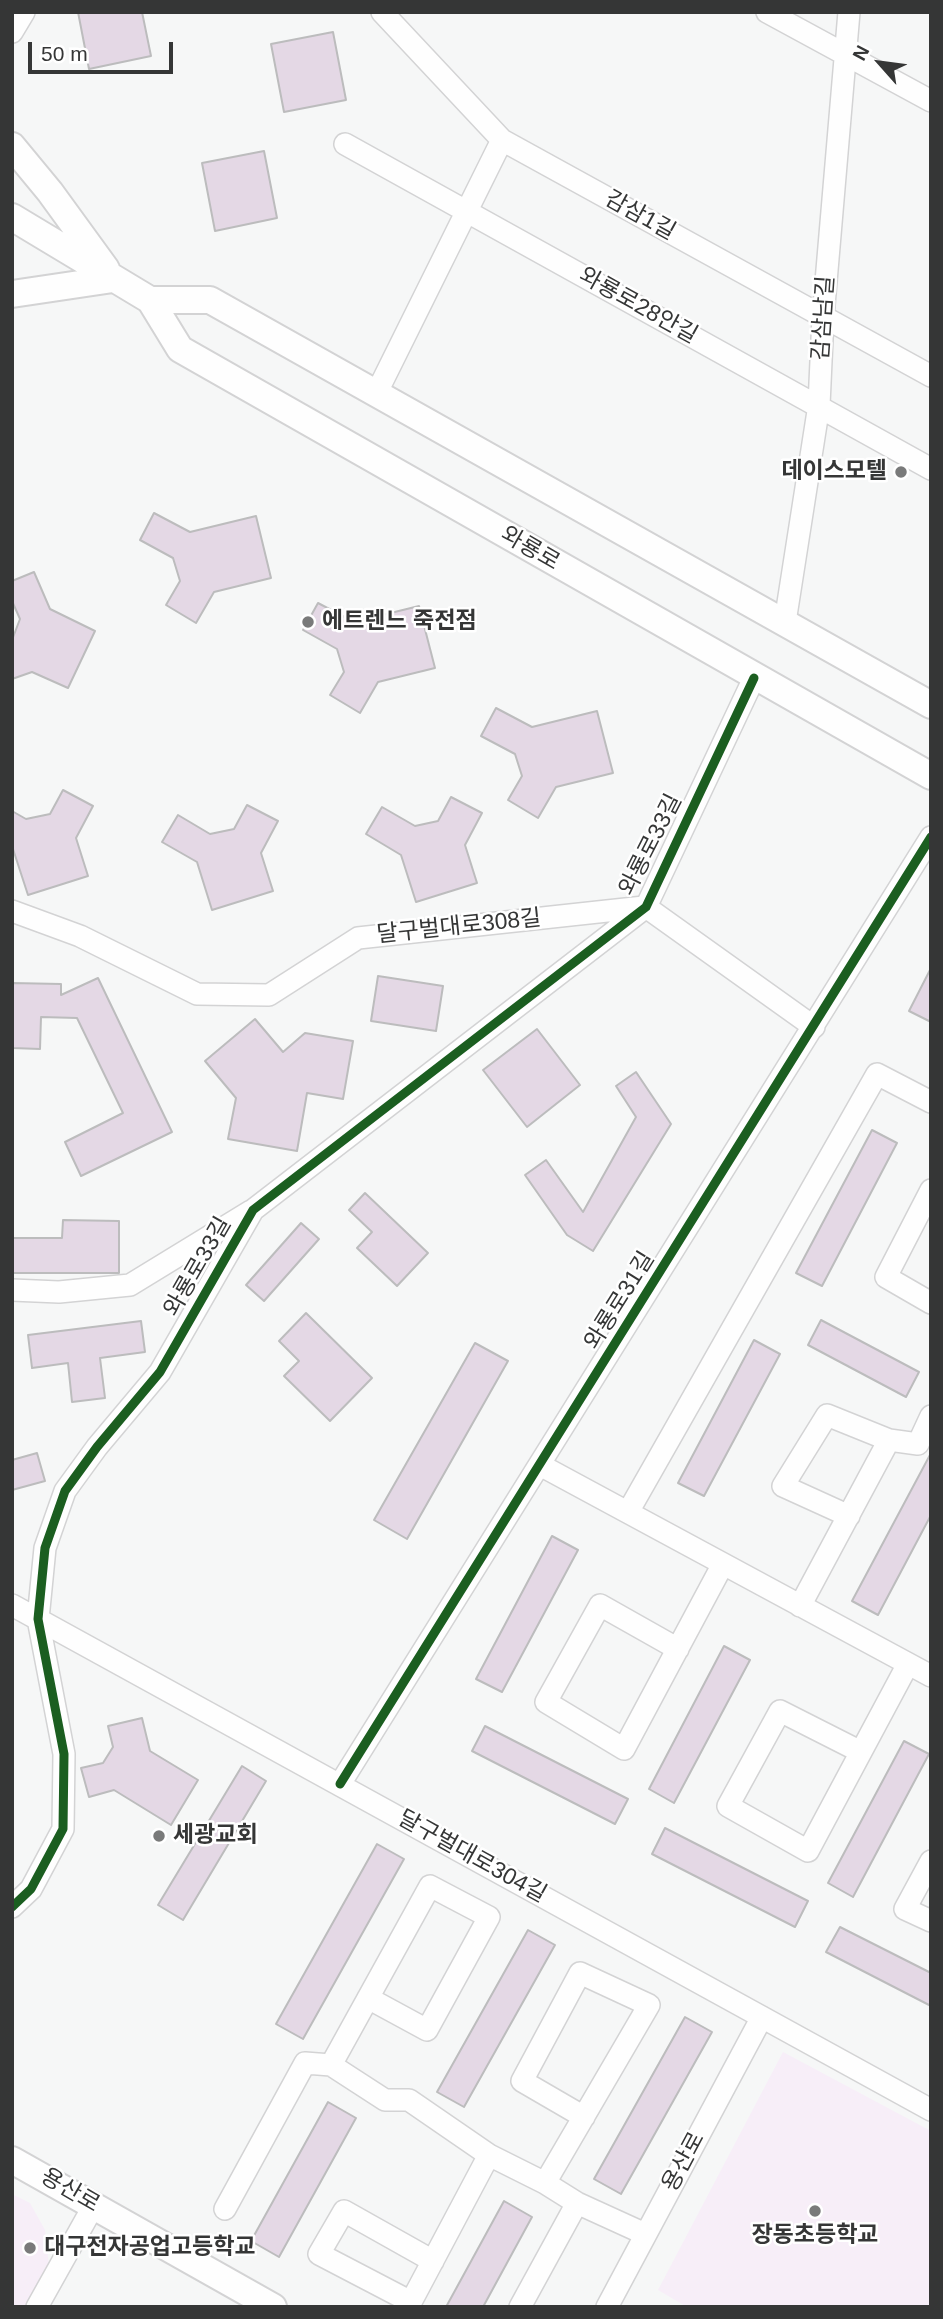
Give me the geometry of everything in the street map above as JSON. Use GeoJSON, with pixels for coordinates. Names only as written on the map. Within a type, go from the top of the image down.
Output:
{"type":"FeatureCollection","features":[{"type":"Feature","properties":{"kind":"main road"},"geometry":{"type":"LineString","coordinates":[[12,146],[50,192],[113,279],[12,294]]}},
{"type":"Feature","properties":{"kind":"main road","name":"와룡로"},"geometry":{"type":"LineString","coordinates":[[12,217],[150,300],[180,349],[754,678],[931,776]]}},
{"type":"Feature","properties":{"kind":"main road","name":"와룡로"},"geometry":{"type":"LineString","coordinates":[[150,300],[209,300],[931,705]]}},
{"type":"Feature","properties":{"kind":"main road","name":"용산로"},"geometry":{"type":"LineString","coordinates":[[12,2160],[273,2307]]}},
{"type":"Feature","properties":{"kind":"street"},"geometry":{"type":"LineString","coordinates":[[12,32],[24,12]]}},
{"type":"Feature","properties":{"kind":"street","name":"감삼1길"},"geometry":{"type":"LineString","coordinates":[[382,12],[502,140],[931,376]]}},
{"type":"Feature","properties":{"kind":"street"},"geometry":{"type":"LineString","coordinates":[[767,12],[931,101]]}},
{"type":"Feature","properties":{"kind":"street","name":"감삼남길"},"geometry":{"type":"LineString","coordinates":[[785,622],[818,405],[849,12]]}},
{"type":"Feature","properties":{"kind":"street"},"geometry":{"type":"LineString","coordinates":[[377,392],[502,140]]}},
{"type":"Feature","properties":{"kind":"street","name":"와룡로28안길"},"geometry":{"type":"LineString","coordinates":[[345,144],[931,469]]}},
{"type":"Feature","properties":{"kind":"street","name":"와룡로33길"},"geometry":{"type":"LineString","coordinates":[[12,1290],[59,1292],[130,1285],[253,1210],[646,906],[754,678]]}},
{"type":"Feature","properties":{"kind":"street","name":"와룡로31길"},"geometry":{"type":"LineString","coordinates":[[340,1784],[931,837]]}},
{"type":"Feature","properties":{"kind":"street","name":"와룡로33길"},"geometry":{"type":"LineString","coordinates":[[646,906],[814,1027]]}},
{"type":"Feature","properties":{"kind":"street","name":"달구벌대로308길"},"geometry":{"type":"LineString","coordinates":[[12,911],[79,936],[197,994],[269,995],[358,938],[646,906]]}},
{"type":"Feature","properties":{"kind":"street"},"geometry":{"type":"LineString","coordinates":[[628,1513],[877,1074],[931,1102]]}},
{"type":"Feature","properties":{"kind":"street"},"geometry":{"type":"LineString","coordinates":[[931,1190],[886,1277],[931,1303]]}},
{"type":"Feature","properties":{"kind":"street","name":"와룡로33길"},"geometry":{"type":"LineString","coordinates":[[12,1907],[31,1889],[63,1829],[64,1754],[38,1619],[46,1548],[65,1491],[97,1447],[160,1372],[253,1210]]}},
{"type":"Feature","properties":{"kind":"street"},"geometry":{"type":"LineString","coordinates":[[849,1516],[783,1486],[827,1415],[889,1440],[918,1444],[931,1416]]}},
{"type":"Feature","properties":{"kind":"street"},"geometry":{"type":"LineString","coordinates":[[800,1606],[889,1440]]}},
{"type":"Feature","properties":{"kind":"street"},"geometry":{"type":"LineString","coordinates":[[540,1465],[931,1676]]}},
{"type":"Feature","properties":{"kind":"street"},"geometry":{"type":"LineString","coordinates":[[678,1649],[600,1605],[546,1702],[624,1749],[678,1649],[723,1564]]}},
{"type":"Feature","properties":{"kind":"street","name":"달구벌대로304길"},"geometry":{"type":"LineString","coordinates":[[12,1605],[931,2110]]}},
{"type":"Feature","properties":{"kind":"street"},"geometry":{"type":"LineString","coordinates":[[861,1752],[780,1711],[728,1806],[808,1851],[861,1752],[908,1664]]}},
{"type":"Feature","properties":{"kind":"street"},"geometry":{"type":"LineString","coordinates":[[931,1861],[905,1909],[931,1921]]}},
{"type":"Feature","properties":{"kind":"street"},"geometry":{"type":"LineString","coordinates":[[331,2065],[368,1998],[430,1886],[489,1917],[428,2030],[368,1998]]}},
{"type":"Feature","properties":{"kind":"street"},"geometry":{"type":"LineString","coordinates":[[545,2183],[649,2006],[580,1972],[522,2081],[584,2116]]}},
{"type":"Feature","properties":{"kind":"street","name":"용산로"},"geometry":{"type":"LineString","coordinates":[[607,2307],[762,2017]]}},
{"type":"Feature","properties":{"kind":"street"},"geometry":{"type":"LineString","coordinates":[[225,2209],[305,2063],[331,2065],[385,2100],[409,2100],[489,2155],[545,2183],[577,2203],[645,2234]]}},
{"type":"Feature","properties":{"kind":"street"},"geometry":{"type":"LineString","coordinates":[[433,2261],[344,2211],[319,2254],[411,2302],[433,2261],[489,2155]]}},
{"type":"Feature","properties":{"kind":"street"},"geometry":{"type":"LineString","coordinates":[[520,2307],[577,2203]]}},
{"type":"Feature","properties":{"kind":"street"},"geometry":{"type":"LineString","coordinates":[[37,2307],[94,2205]]}},
{"type":"Feature","properties":{"kind":"shaded area","name":"장동초등학교"},"geometry":{"type":"Polygon","coordinates":[[[783,2052],[931,2131],[931,2307],[687,2307],[658,2290],[783,2052]]]}},
{"type":"Feature","properties":{"kind":"shaded area","name":"대구전자공업고등학교"},"geometry":{"type":"Polygon","coordinates":[[[12,2194],[30,2203],[45,2230],[49,2265],[26,2307],[12,2307],[12,2194]]]}},
{"type":"Feature","properties":{"kind":"building"},"geometry":{"type":"Polygon","coordinates":[[[78,12],[142,12],[151,56],[89,69],[78,12]]]}},
{"type":"Feature","properties":{"kind":"building"},"geometry":{"type":"Polygon","coordinates":[[[333,32],[346,100],[284,112],[271,44],[333,32]]]}},
{"type":"Feature","properties":{"kind":"building"},"geometry":{"type":"Polygon","coordinates":[[[264,151],[277,218],[215,231],[202,163],[264,151]]]}},
{"type":"Feature","properties":{"kind":"building"},"geometry":{"type":"Polygon","coordinates":[[[154,513],[190,532],[256,516],[271,578],[214,592],[196,623],[166,605],[180,581],[173,558],[140,540],[154,513]]]}},
{"type":"Feature","properties":{"kind":"building"},"geometry":{"type":"Polygon","coordinates":[[[34,572],[50,609],[95,631],[68,688],[32,672],[12,679],[12,640],[20,619],[12,601],[12,581],[34,572]]]}},
{"type":"Feature","properties":{"kind":"building"},"geometry":{"type":"Polygon","coordinates":[[[318,603],[354,622],[419,606],[435,668],[378,682],[360,713],[330,695],[344,672],[337,649],[303,630],[318,603]]]}},
{"type":"Feature","properties":{"kind":"building"},"geometry":{"type":"Polygon","coordinates":[[[496,708],[532,727],[597,711],[613,773],[556,787],[538,818],[508,800],[522,776],[515,754],[481,736],[496,708]]]}},
{"type":"Feature","properties":{"kind":"building"},"geometry":{"type":"Polygon","coordinates":[[[63,790],[93,806],[76,838],[88,876],[28,895],[12,846],[12,811],[26,819],[50,814],[63,790]]]}},
{"type":"Feature","properties":{"kind":"building"},"geometry":{"type":"Polygon","coordinates":[[[451,797],[482,813],[465,845],[477,883],[416,902],[401,855],[366,834],[382,807],[415,826],[438,821],[451,797]]]}},
{"type":"Feature","properties":{"kind":"building"},"geometry":{"type":"Polygon","coordinates":[[[247,805],[278,821],[261,853],[273,891],[212,910],[197,862],[162,842],[178,815],[210,834],[234,829],[247,805]]]}},
{"type":"Feature","properties":{"kind":"building"},"geometry":{"type":"Polygon","coordinates":[[[931,968],[931,1022],[909,1011],[931,968]]]}},
{"type":"Feature","properties":{"kind":"building"},"geometry":{"type":"Polygon","coordinates":[[[378,976],[443,986],[436,1031],[371,1021],[378,976]]]}},
{"type":"Feature","properties":{"kind":"building"},"geometry":{"type":"Polygon","coordinates":[[[98,978],[172,1132],[81,1176],[65,1142],[123,1113],[77,1018],[41,1017],[40,1049],[12,1048],[12,983],[61,984],[61,995],[98,978]]]}},
{"type":"Feature","properties":{"kind":"building"},"geometry":{"type":"Polygon","coordinates":[[[255,1019],[283,1052],[305,1033],[353,1041],[343,1099],[307,1093],[297,1151],[228,1139],[236,1098],[205,1061],[255,1019]]]}},
{"type":"Feature","properties":{"kind":"building"},"geometry":{"type":"Polygon","coordinates":[[[537,1029],[580,1085],[527,1127],[483,1070],[537,1029]]]}},
{"type":"Feature","properties":{"kind":"building"},"geometry":{"type":"Polygon","coordinates":[[[636,1072],[671,1124],[593,1251],[567,1235],[525,1175],[546,1160],[583,1212],[636,1117],[616,1086],[636,1072]]]}},
{"type":"Feature","properties":{"kind":"building"},"geometry":{"type":"Polygon","coordinates":[[[872,1130],[897,1143],[822,1286],[796,1273],[872,1130]]]}},
{"type":"Feature","properties":{"kind":"building"},"geometry":{"type":"Polygon","coordinates":[[[365,1193],[428,1253],[397,1286],[357,1248],[372,1232],[349,1210],[365,1193]]]}},
{"type":"Feature","properties":{"kind":"building"},"geometry":{"type":"Polygon","coordinates":[[[63,1220],[119,1221],[119,1273],[12,1273],[12,1238],[62,1238],[63,1220]]]}},
{"type":"Feature","properties":{"kind":"building"},"geometry":{"type":"Polygon","coordinates":[[[301,1223],[319,1239],[264,1301],[246,1285],[301,1223]]]}},
{"type":"Feature","properties":{"kind":"building"},"geometry":{"type":"Polygon","coordinates":[[[306,1313],[372,1378],[330,1421],[284,1376],[299,1361],[279,1341],[306,1313]]]}},
{"type":"Feature","properties":{"kind":"building"},"geometry":{"type":"Polygon","coordinates":[[[821,1320],[919,1372],[906,1397],[808,1345],[821,1320]]]}},
{"type":"Feature","properties":{"kind":"building"},"geometry":{"type":"Polygon","coordinates":[[[141,1321],[145,1352],[100,1358],[105,1398],[72,1402],[68,1363],[32,1368],[28,1335],[141,1321]]]}},
{"type":"Feature","properties":{"kind":"building"},"geometry":{"type":"Polygon","coordinates":[[[754,1340],[780,1354],[704,1496],[678,1483],[754,1340]]]}},
{"type":"Feature","properties":{"kind":"building"},"geometry":{"type":"Polygon","coordinates":[[[475,1343],[508,1361],[407,1539],[374,1520],[475,1343]]]}},
{"type":"Feature","properties":{"kind":"building"},"geometry":{"type":"Polygon","coordinates":[[[37,1453],[45,1481],[12,1490],[12,1460],[37,1453]]]}},
{"type":"Feature","properties":{"kind":"building"},"geometry":{"type":"Polygon","coordinates":[[[931,1453],[931,1515],[878,1615],[852,1601],[931,1453]]]}},
{"type":"Feature","properties":{"kind":"building"},"geometry":{"type":"Polygon","coordinates":[[[552,1536],[578,1550],[502,1692],[476,1679],[552,1536]]]}},
{"type":"Feature","properties":{"kind":"building"},"geometry":{"type":"Polygon","coordinates":[[[724,1646],[750,1660],[674,1803],[649,1789],[724,1646]]]}},
{"type":"Feature","properties":{"kind":"building"},"geometry":{"type":"Polygon","coordinates":[[[142,1718],[150,1751],[198,1780],[171,1825],[114,1790],[89,1797],[81,1768],[103,1763],[113,1747],[108,1726],[142,1718]]]}},
{"type":"Feature","properties":{"kind":"building"},"geometry":{"type":"Polygon","coordinates":[[[485,1726],[628,1799],[615,1824],[472,1751],[485,1726]]]}},
{"type":"Feature","properties":{"kind":"building"},"geometry":{"type":"Polygon","coordinates":[[[904,1741],[929,1754],[853,1897],[828,1883],[904,1741]]]}},
{"type":"Feature","properties":{"kind":"building"},"geometry":{"type":"Polygon","coordinates":[[[242,1766],[266,1781],[183,1920],[158,1905],[242,1766]]]}},
{"type":"Feature","properties":{"kind":"building"},"geometry":{"type":"Polygon","coordinates":[[[665,1828],[808,1901],[795,1927],[652,1854],[665,1828]]]}},
{"type":"Feature","properties":{"kind":"building"},"geometry":{"type":"Polygon","coordinates":[[[377,1844],[404,1859],[303,2039],[276,2024],[377,1844]]]}},
{"type":"Feature","properties":{"kind":"building"},"geometry":{"type":"Polygon","coordinates":[[[840,1927],[931,1973],[931,2006],[826,1952],[840,1927]]]}},
{"type":"Feature","properties":{"kind":"building"},"geometry":{"type":"Polygon","coordinates":[[[528,1930],[555,1945],[464,2107],[437,2092],[528,1930]]]}},
{"type":"Feature","properties":{"kind":"building"},"geometry":{"type":"Polygon","coordinates":[[[685,2017],[712,2032],[621,2194],[594,2179],[685,2017]]]}},
{"type":"Feature","properties":{"kind":"building"},"geometry":{"type":"Polygon","coordinates":[[[328,2102],[356,2118],[279,2257],[251,2241],[328,2102]]]}},
{"type":"Feature","properties":{"kind":"building"},"geometry":{"type":"Polygon","coordinates":[[[504,2201],[532,2217],[483,2307],[446,2307],[504,2201]]]}},
{"type":"Feature","properties":{"kind":"cycle path"},"geometry":{"type":"LineString","coordinates":[[12,1907],[31,1889],[63,1829],[64,1754],[38,1619],[45,1548],[65,1491],[97,1447],[160,1372],[253,1210],[646,907],[754,678]]}},
{"type":"Feature","properties":{"kind":"cycle path"},"geometry":{"type":"LineString","coordinates":[[340,1784],[931,837]]}},
{"type":"Feature","properties":{"kind":"place","name":"데이스모텔"},"geometry":{"type":"Point","coordinates":[901,472]}},
{"type":"Feature","properties":{"kind":"place","name":"에트렌느 죽전점"},"geometry":{"type":"Point","coordinates":[308,622]}},
{"type":"Feature","properties":{"kind":"place","name":"세광교회"},"geometry":{"type":"Point","coordinates":[159,1836]}},
{"type":"Feature","properties":{"kind":"place","name":"장동초등학교"},"geometry":{"type":"Point","coordinates":[815,2211]}},
{"type":"Feature","properties":{"kind":"place","name":"대구전자공업고등학교"},"geometry":{"type":"Point","coordinates":[30,2248]}}]}
